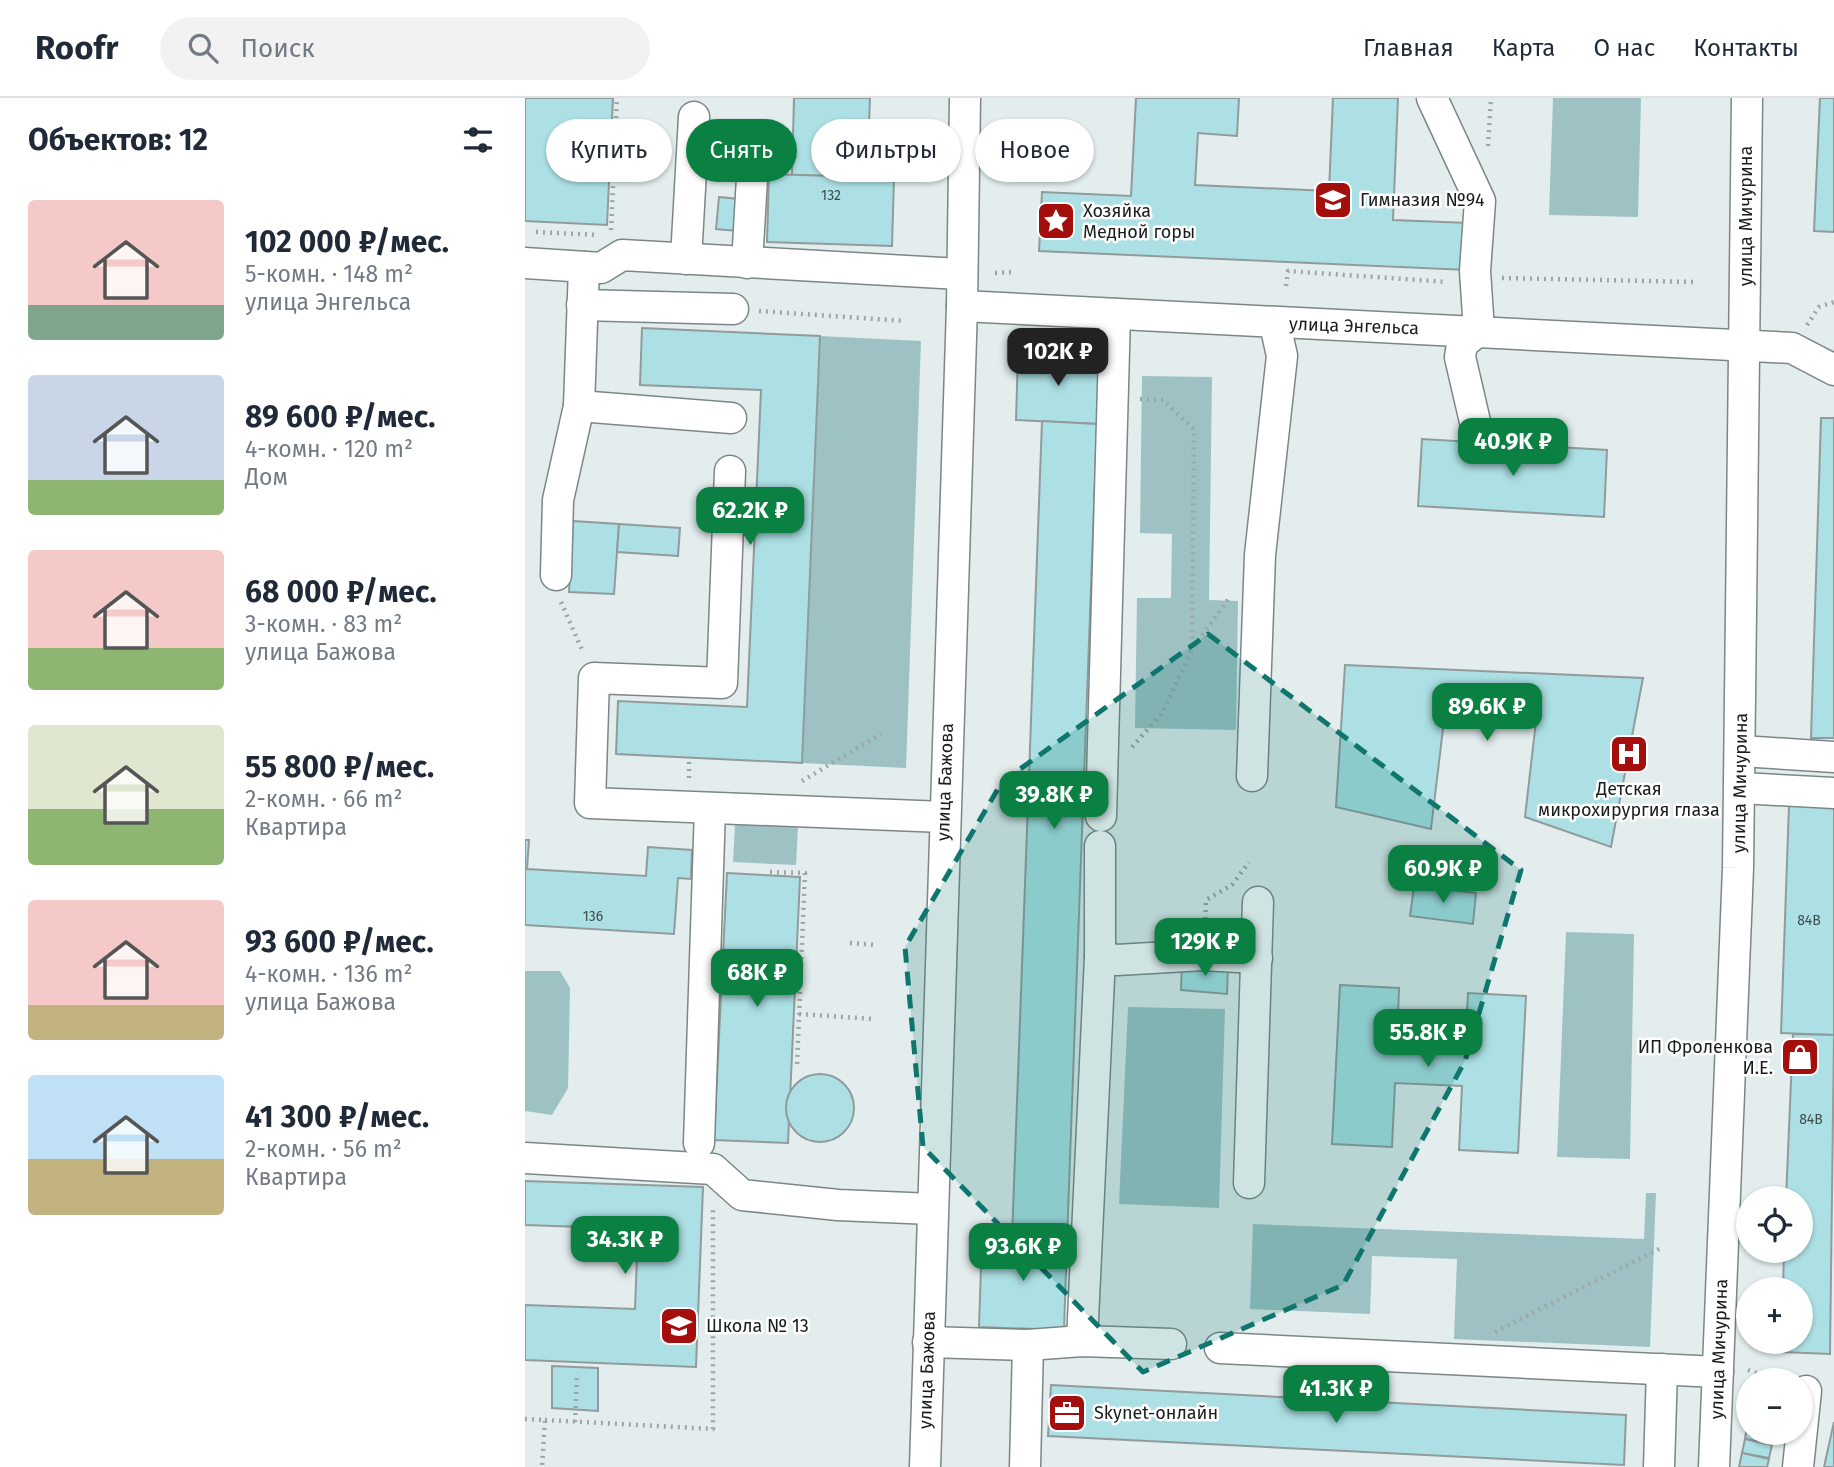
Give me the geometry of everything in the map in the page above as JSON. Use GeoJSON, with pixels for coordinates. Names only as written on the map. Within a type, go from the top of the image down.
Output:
{"type":"FeatureCollection","features":[{"type":"Feature","properties":{"kind":"street","name":"улица Бажова"},"geometry":{"type":"LineString","coordinates":[[925,1467],[962,306],[960,274],[965,98]]}},
{"type":"Feature","properties":{"kind":"street"},"geometry":{"type":"LineString","coordinates":[[1432,98],[1480,201],[1475,271],[1479,330],[1462,344],[1460,357],[1476,426]]}},
{"type":"Feature","properties":{"kind":"street","name":"улица Мичурина"},"geometry":{"type":"LineString","coordinates":[[1714,1467],[1741,751],[1747,98]]}},
{"type":"Feature","properties":{"kind":"street"},"geometry":{"type":"LineString","coordinates":[[685,259],[694,117]]}},
{"type":"Feature","properties":{"kind":"street"},"geometry":{"type":"LineString","coordinates":[[747,263],[752,182]]}},
{"type":"Feature","properties":{"kind":"street"},"geometry":{"type":"LineString","coordinates":[[525,263],[601,268],[622,255],[960,274]]}},
{"type":"Feature","properties":{"kind":"street"},"geometry":{"type":"LineString","coordinates":[[556,575],[558,500],[579,406],[584,267]]}},
{"type":"Feature","properties":{"kind":"street"},"geometry":{"type":"LineString","coordinates":[[582,305],[733,309]]}},
{"type":"Feature","properties":{"kind":"street","name":"улица Энгельса"},"geometry":{"type":"LineString","coordinates":[[962,306],[1275,324],[1479,330],[1792,348]]}},
{"type":"Feature","properties":{"kind":"street"},"geometry":{"type":"LineString","coordinates":[[1101,816],[1115,314]]}},
{"type":"Feature","properties":{"kind":"street"},"geometry":{"type":"LineString","coordinates":[[1252,776],[1261,555],[1282,356],[1275,324]]}},
{"type":"Feature","properties":{"kind":"street"},"geometry":{"type":"LineString","coordinates":[[1792,348],[1834,370]]}},
{"type":"Feature","properties":{"kind":"street"},"geometry":{"type":"LineString","coordinates":[[579,406],[731,418]]}},
{"type":"Feature","properties":{"kind":"street"},"geometry":{"type":"LineString","coordinates":[[730,471],[722,683],[594,678],[590,803],[944,817]]}},
{"type":"Feature","properties":{"kind":"street"},"geometry":{"type":"LineString","coordinates":[[1741,751],[1834,757]]}},
{"type":"Feature","properties":{"kind":"street"},"geometry":{"type":"LineString","coordinates":[[1740,788],[1834,793]]}},
{"type":"Feature","properties":{"kind":"street"},"geometry":{"type":"LineString","coordinates":[[710,808],[706,1156],[742,1195],[838,1205],[932,1209]]}},
{"type":"Feature","properties":{"kind":"street"},"geometry":{"type":"LineString","coordinates":[[1082,1341],[1100,957],[1100,846]]}},
{"type":"Feature","properties":{"kind":"street"},"geometry":{"type":"LineString","coordinates":[[1249,1183],[1258,902]]}},
{"type":"Feature","properties":{"kind":"street"},"geometry":{"type":"LineString","coordinates":[[1100,957],[1117,960],[1203,955],[1257,958]]}},
{"type":"Feature","properties":{"kind":"street"},"geometry":{"type":"LineString","coordinates":[[525,1158],[706,1156]]}},
{"type":"Feature","properties":{"kind":"street"},"geometry":{"type":"LineString","coordinates":[[928,1342],[1028,1345],[1082,1341],[1171,1344]]}},
{"type":"Feature","properties":{"kind":"street"},"geometry":{"type":"LineString","coordinates":[[1025,1467],[1028,1345]]}},
{"type":"Feature","properties":{"kind":"street"},"geometry":{"type":"LineString","coordinates":[[1220,1348],[1718,1372]]}},
{"type":"Feature","properties":{"kind":"street"},"geometry":{"type":"LineString","coordinates":[[1659,1467],[1662,1370]]}},
{"type":"Feature","properties":{"kind":"street"},"geometry":{"type":"LineString","coordinates":[[1798,1467],[1800,1445]]}},
{"type":"Feature","properties":{"kind":"path"},"geometry":{"type":"LineString","coordinates":[[525,232],[611,236],[617,98]]}},
{"type":"Feature","properties":{"kind":"path"},"geometry":{"type":"LineString","coordinates":[[995,273],[1011,272]]}},
{"type":"Feature","properties":{"kind":"path"},"geometry":{"type":"LineString","coordinates":[[1792,348],[1819,307],[1834,302]]}},
{"type":"Feature","properties":{"kind":"path"},"geometry":{"type":"LineString","coordinates":[[733,309],[905,321]]}},
{"type":"Feature","properties":{"kind":"path"},"geometry":{"type":"LineString","coordinates":[[1113,398],[1163,400],[1194,429],[1192,650]]}},
{"type":"Feature","properties":{"kind":"path"},"geometry":{"type":"LineString","coordinates":[[1102,766],[1128,751],[1162,713],[1192,650],[1261,555]]}},
{"type":"Feature","properties":{"kind":"path"},"geometry":{"type":"LineString","coordinates":[[789,782],[801,782],[881,734]]}},
{"type":"Feature","properties":{"kind":"path"},"geometry":{"type":"LineString","coordinates":[[689,758],[689,778],[701,778]]}},
{"type":"Feature","properties":{"kind":"path"},"geometry":{"type":"LineString","coordinates":[[1203,955],[1206,900],[1232,885],[1249,862]]}},
{"type":"Feature","properties":{"kind":"path"},"geometry":{"type":"LineString","coordinates":[[771,872],[805,873],[797,1065]]}},
{"type":"Feature","properties":{"kind":"path"},"geometry":{"type":"LineString","coordinates":[[850,943],[875,944]]}},
{"type":"Feature","properties":{"kind":"path"},"geometry":{"type":"LineString","coordinates":[[799,1014],[874,1018]]}},
{"type":"Feature","properties":{"kind":"path"},"geometry":{"type":"LineString","coordinates":[[525,1419],[712,1429],[706,1156]]}},
{"type":"Feature","properties":{"kind":"path"},"geometry":{"type":"LineString","coordinates":[[1486,1337],[1663,1247]]}},
{"type":"Feature","properties":{"kind":"path"},"geometry":{"type":"LineString","coordinates":[[575,1422],[577,1373]]}},
{"type":"Feature","properties":{"kind":"path"},"geometry":{"type":"LineString","coordinates":[[542,1467],[545,1420]]}},
{"type":"Feature","properties":{"kind":"highlighted area"},"geometry":{"type":"Polygon","coordinates":[[[1208,634],[1521,870],[1465,1061],[1343,1285],[1143,1372],[923,1147],[905,947],[1002,782],[1208,634]]]}},
{"type":"Feature","properties":{"kind":"shaded area"},"geometry":{"type":"Polygon","coordinates":[[[1553,98],[1641,98],[1638,217],[1549,215],[1553,98]]]}},
{"type":"Feature","properties":{"kind":"shaded area"},"geometry":{"type":"Polygon","coordinates":[[[820,336],[921,341],[906,768],[802,763],[820,336]]]}},
{"type":"Feature","properties":{"kind":"shaded area"},"geometry":{"type":"Polygon","coordinates":[[[1142,376],[1212,377],[1209,600],[1238,601],[1236,730],[1135,728],[1137,598],[1171,598],[1172,534],[1140,533],[1142,376]]]}},
{"type":"Feature","properties":{"kind":"shaded area"},"geometry":{"type":"Polygon","coordinates":[[[735,824],[798,826],[796,865],[733,862],[735,824]]]}},
{"type":"Feature","properties":{"kind":"shaded area"},"geometry":{"type":"Polygon","coordinates":[[[1566,932],[1634,934],[1630,1159],[1557,1157],[1566,932]]]}},
{"type":"Feature","properties":{"kind":"shaded area"},"geometry":{"type":"Polygon","coordinates":[[[525,971],[560,971],[570,988],[568,1088],[552,1115],[525,1111],[525,971]]]}},
{"type":"Feature","properties":{"kind":"shaded area"},"geometry":{"type":"Polygon","coordinates":[[[1128,1007],[1225,1009],[1219,1208],[1119,1204],[1128,1007]]]}},
{"type":"Feature","properties":{"kind":"shaded area"},"geometry":{"type":"Polygon","coordinates":[[[1646,1193],[1656,1193],[1650,1347],[1454,1339],[1457,1259],[1372,1256],[1370,1314],[1250,1309],[1253,1224],[1644,1239],[1646,1193]]]}},
{"type":"Feature","properties":{"kind":"building"},"geometry":{"type":"Polygon","coordinates":[[[525,98],[613,98],[612,119],[546,119],[546,182],[609,182],[607,225],[525,221],[525,98]]]}},
{"type":"Feature","properties":{"kind":"building"},"geometry":{"type":"Polygon","coordinates":[[[794,98],[870,98],[869,119],[811,119],[811,176],[797,175],[797,119],[793,119],[794,98]]]}},
{"type":"Feature","properties":{"kind":"building"},"geometry":{"type":"Polygon","coordinates":[[[1136,98],[1239,98],[1237,136],[1198,133],[1195,185],[1329,191],[1333,98],[1398,98],[1393,220],[1469,223],[1467,270],[1039,251],[1042,192],[1131,196],[1136,98]]]}},
{"type":"Feature","properties":{"kind":"building"},"geometry":{"type":"Polygon","coordinates":[[[1820,98],[1834,98],[1834,232],[1814,231],[1820,98]]]}},
{"type":"Feature","properties":{"kind":"building"},"geometry":{"type":"Polygon","coordinates":[[[797,175],[811,175],[811,182],[894,182],[892,246],[767,242],[769,182],[797,182],[797,175]]]}},
{"type":"Feature","properties":{"kind":"building"},"geometry":{"type":"Polygon","coordinates":[[[719,197],[739,199],[737,231],[716,229],[719,197]]]}},
{"type":"Feature","properties":{"kind":"building"},"geometry":{"type":"Polygon","coordinates":[[[642,328],[820,336],[802,763],[616,754],[618,701],[747,707],[761,390],[640,385],[642,328]]]}},
{"type":"Feature","properties":{"kind":"building"},"geometry":{"type":"Polygon","coordinates":[[[1018,353],[1100,356],[1097,424],[1016,420],[1018,353]]]}},
{"type":"Feature","properties":{"kind":"building"},"geometry":{"type":"Polygon","coordinates":[[[1821,418],[1834,418],[1834,738],[1811,738],[1821,418]]]}},
{"type":"Feature","properties":{"kind":"building"},"geometry":{"type":"Polygon","coordinates":[[[1042,421],[1097,424],[1067,1240],[1012,1238],[1042,421]]]}},
{"type":"Feature","properties":{"kind":"building"},"geometry":{"type":"Polygon","coordinates":[[[1422,439],[1607,450],[1604,517],[1418,506],[1422,439]]]}},
{"type":"Feature","properties":{"kind":"building"},"geometry":{"type":"Polygon","coordinates":[[[573,521],[619,524],[614,594],[569,592],[573,521]]]}},
{"type":"Feature","properties":{"kind":"building"},"geometry":{"type":"Polygon","coordinates":[[[619,524],[680,528],[678,556],[617,552],[619,524]]]}},
{"type":"Feature","properties":{"kind":"building"},"geometry":{"type":"Polygon","coordinates":[[[1345,665],[1643,678],[1611,847],[1525,817],[1539,695],[1448,687],[1431,829],[1336,807],[1345,665]]]}},
{"type":"Feature","properties":{"kind":"building"},"geometry":{"type":"Polygon","coordinates":[[[1789,805],[1834,807],[1834,1035],[1781,1033],[1789,805]]]}},
{"type":"Feature","properties":{"kind":"building"},"geometry":{"type":"Polygon","coordinates":[[[525,840],[529,840],[527,869],[646,876],[648,847],[692,850],[691,879],[678,878],[674,934],[525,925],[525,840]]]}},
{"type":"Feature","properties":{"kind":"building"},"geometry":{"type":"Polygon","coordinates":[[[727,873],[800,877],[788,1143],[714,1140],[727,873]]]}},
{"type":"Feature","properties":{"kind":"building"},"geometry":{"type":"Polygon","coordinates":[[[1414,886],[1476,893],[1473,924],[1410,916],[1414,886]]]}},
{"type":"Feature","properties":{"kind":"building"},"geometry":{"type":"Polygon","coordinates":[[[1182,962],[1228,965],[1227,994],[1181,990],[1182,962]]]}},
{"type":"Feature","properties":{"kind":"building"},"geometry":{"type":"Polygon","coordinates":[[[1340,985],[1399,988],[1397,1045],[1465,1048],[1468,993],[1526,996],[1518,1153],[1459,1150],[1462,1086],[1395,1083],[1392,1147],[1332,1144],[1340,985]]]}},
{"type":"Feature","properties":{"kind":"building"},"geometry":{"type":"Polygon","coordinates":[[[1793,1034],[1834,1035],[1830,1354],[1813,1353],[1813,1277],[1783,1277],[1784,1263],[1813,1263],[1813,1186],[1787,1186],[1793,1034]]]}},
{"type":"Feature","properties":{"kind":"building"},"geometry":{"type":"Polygon","coordinates":[[[820,1074],[833,1077],[844,1084],[851,1095],[854,1108],[851,1121],[844,1132],[833,1139],[820,1142],[807,1139],[796,1132],[789,1121],[786,1108],[789,1095],[796,1084],[807,1077],[820,1074]]]}},
{"type":"Feature","properties":{"kind":"building"},"geometry":{"type":"Polygon","coordinates":[[[525,1181],[703,1187],[696,1367],[525,1360],[525,1305],[635,1309],[638,1229],[525,1225],[525,1181]]]}},
{"type":"Feature","properties":{"kind":"building"},"geometry":{"type":"Polygon","coordinates":[[[982,1237],[1067,1240],[1064,1330],[979,1327],[982,1237]]]}},
{"type":"Feature","properties":{"kind":"building"},"geometry":{"type":"Polygon","coordinates":[[[552,1366],[598,1368],[598,1411],[552,1408],[552,1366]]]}},
{"type":"Feature","properties":{"kind":"building"},"geometry":{"type":"Polygon","coordinates":[[[1051,1385],[1626,1415],[1624,1465],[1048,1436],[1051,1385]]]}},
{"type":"Feature","properties":{"kind":"building"},"geometry":{"type":"Polygon","coordinates":[[[1834,1422],[1834,1467],[1824,1467],[1834,1422]]]}},
{"type":"Feature","properties":{"kind":"building"},"geometry":{"type":"Polygon","coordinates":[[[1744,1445],[1772,1445],[1769,1458],[1742,1453],[1744,1445]]]}},
{"type":"Feature","properties":{"kind":"building"},"geometry":{"type":"Polygon","coordinates":[[[1742,1453],[1769,1459],[1767,1467],[1739,1467],[1742,1453]]]}},
{"type":"Feature","properties":{"kind":"place","name":"Гимназия №94"},"geometry":{"type":"Point","coordinates":[1333,200]}},
{"type":"Feature","properties":{"kind":"place","name":"Хозяйка Медной горы"},"geometry":{"type":"Point","coordinates":[1056,221]}},
{"type":"Feature","properties":{"kind":"place","name":"Детская микрохирургия глаза"},"geometry":{"type":"Point","coordinates":[1629,754]}},
{"type":"Feature","properties":{"kind":"place","name":"ИП Фроленкова И.Е."},"geometry":{"type":"Point","coordinates":[1800,1057]}},
{"type":"Feature","properties":{"kind":"place","name":"Школа № 13"},"geometry":{"type":"Point","coordinates":[679,1326]}},
{"type":"Feature","properties":{"kind":"place","name":"Skynet-онлайн"},"geometry":{"type":"Point","coordinates":[1067,1413]}}]}
